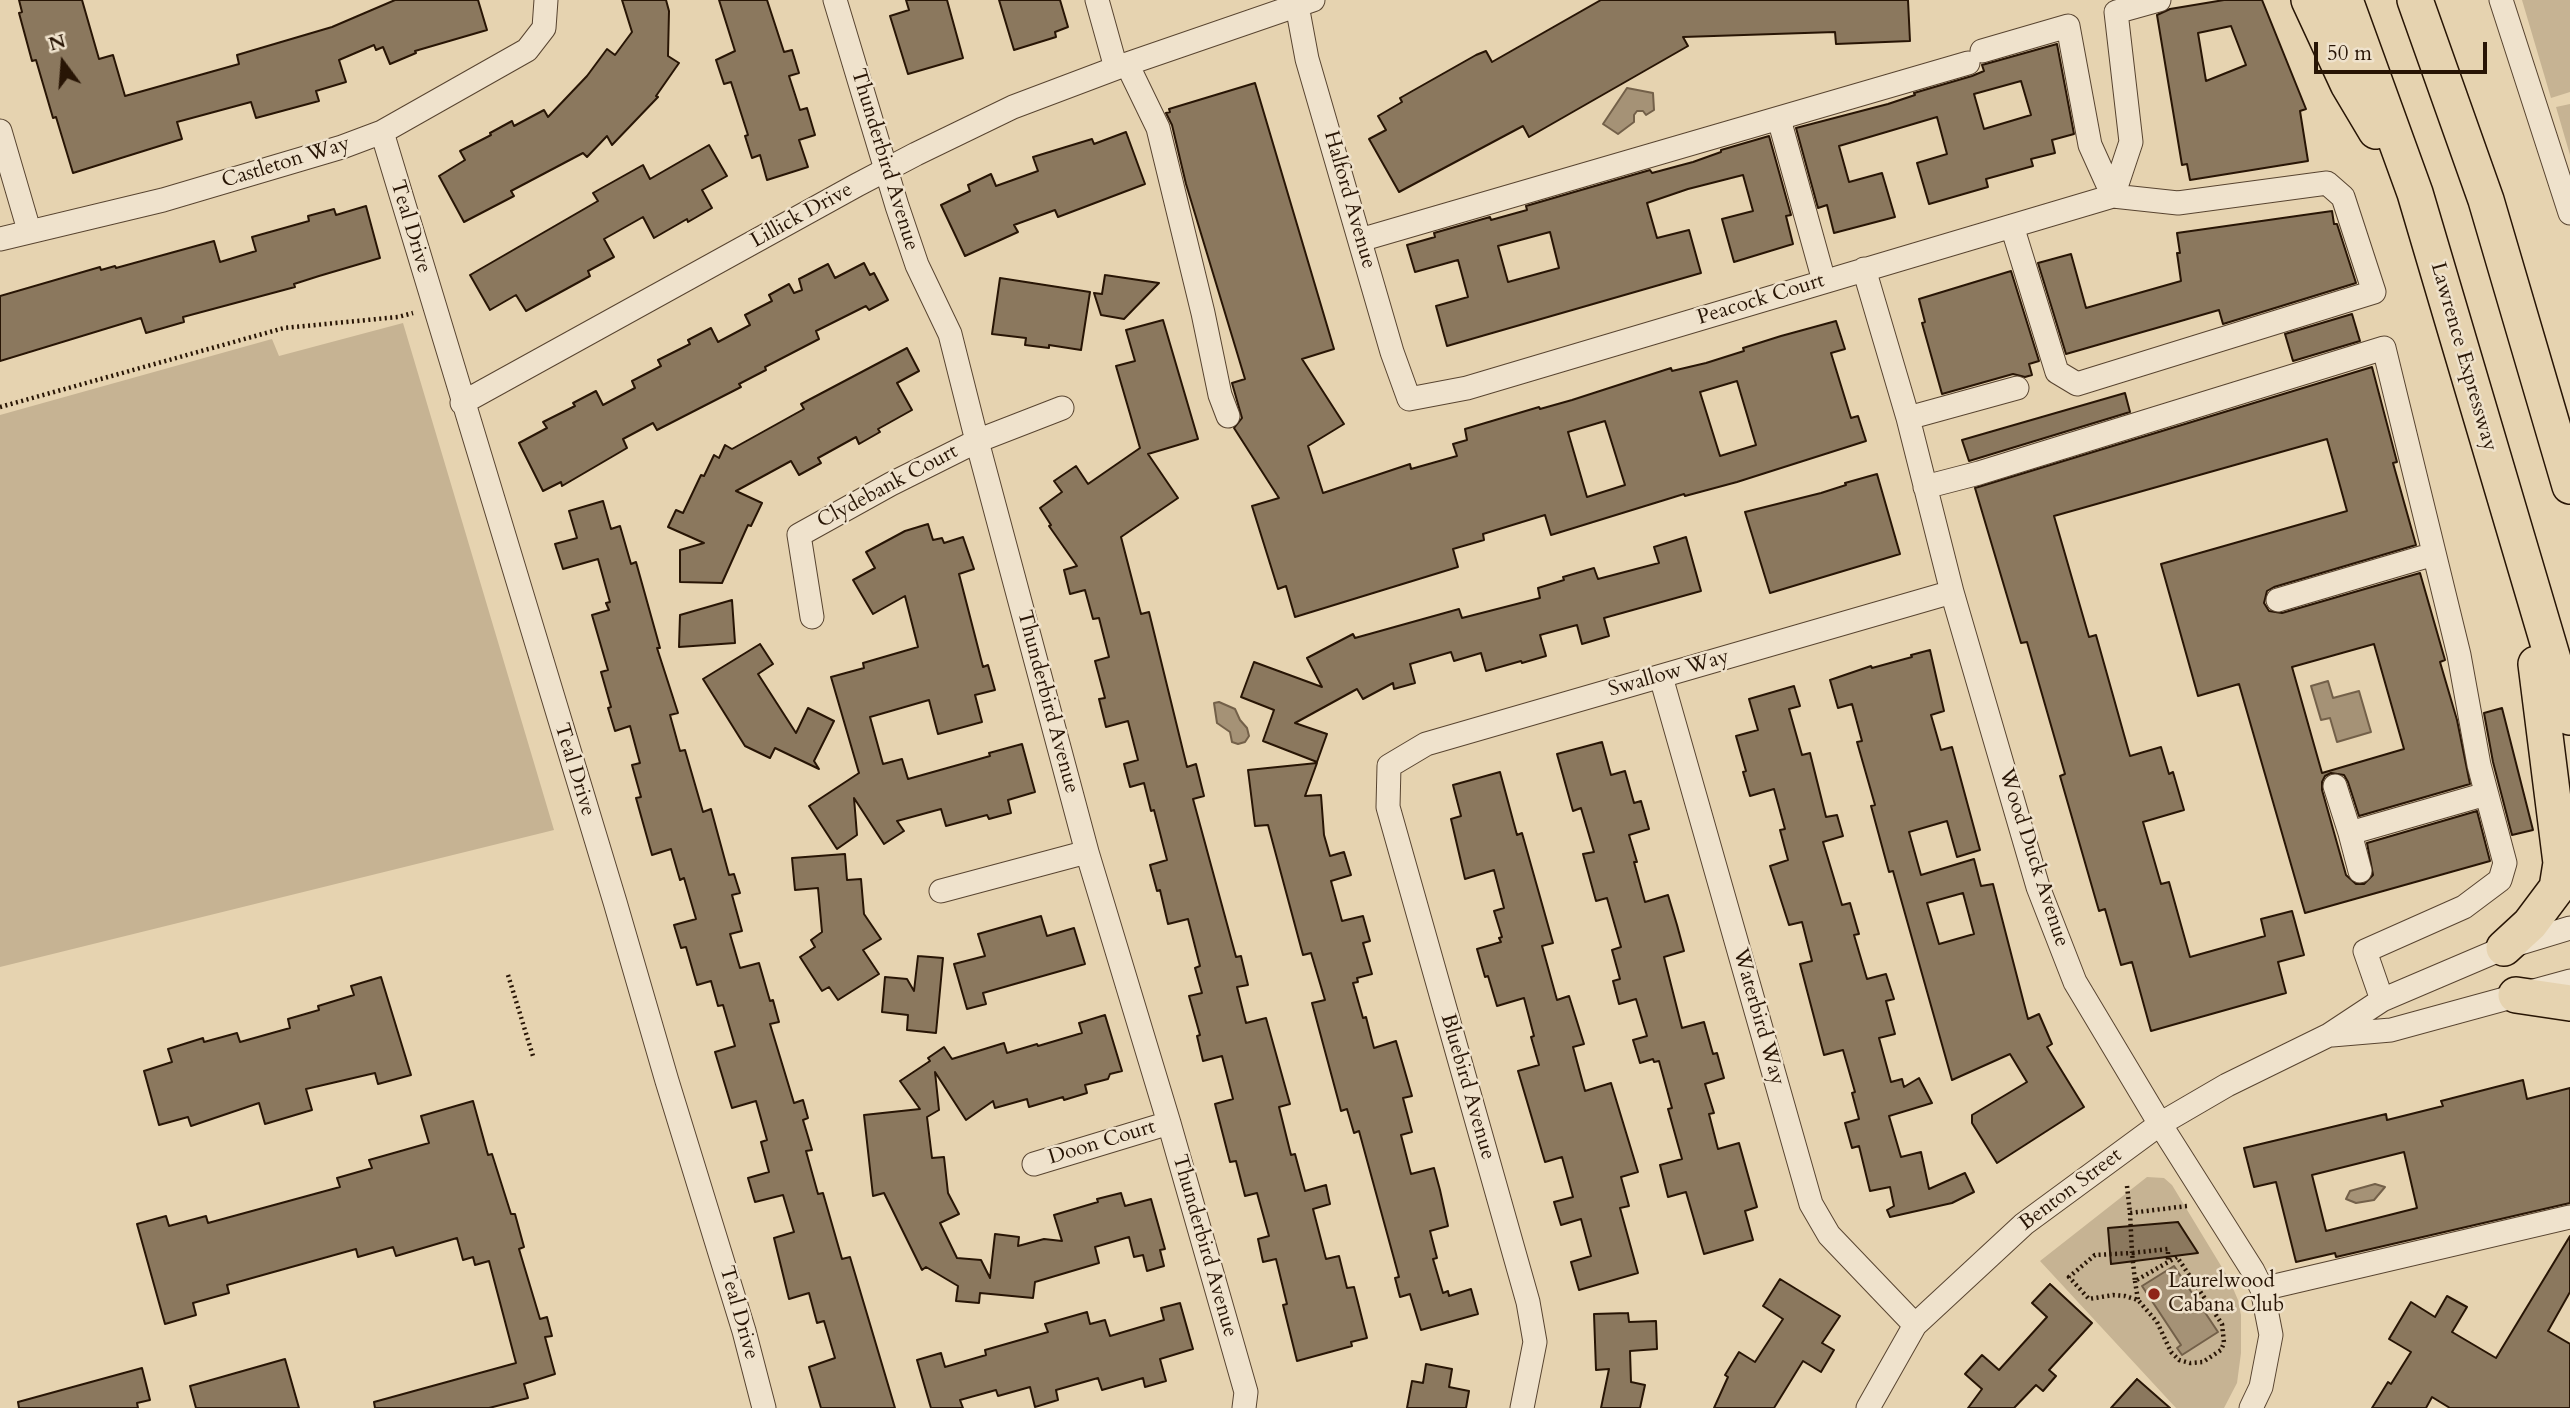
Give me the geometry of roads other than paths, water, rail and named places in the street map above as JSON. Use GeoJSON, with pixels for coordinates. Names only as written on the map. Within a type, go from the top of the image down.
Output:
{"type":"FeatureCollection","features":[{"type":"Feature","properties":{"kind":"highway"},"geometry":{"type":"LineString","coordinates":[[2309,0],[2348,84],[2414,193]]}},
{"type":"Feature","properties":{"kind":"highway","name":"Lawrence Expressway"},"geometry":{"type":"LineString","coordinates":[[2345,0],[2414,193],[2570,717]]}},
{"type":"Feature","properties":{"kind":"highway"},"geometry":{"type":"LineString","coordinates":[[2415,0],[2486,200]]}},
{"type":"Feature","properties":{"kind":"highway"},"geometry":{"type":"LineString","coordinates":[[2434,0],[2486,200],[2570,486]]}},
{"type":"Feature","properties":{"kind":"highway"},"geometry":{"type":"LineString","coordinates":[[2547,411],[2570,464]]}},
{"type":"Feature","properties":{"kind":"highway"},"geometry":{"type":"LineString","coordinates":[[2504,948],[2530,924],[2557,888],[2561,863],[2517,539]]}},
{"type":"Feature","properties":{"kind":"highway"},"geometry":{"type":"LineString","coordinates":[[2516,995],[2570,1003]]}},
{"type":"Feature","properties":{"kind":"street","name":"Castleton Way"},"geometry":{"type":"LineString","coordinates":[[0,239],[163,200],[342,147],[382,132],[527,50],[544,27],[546,0]]}},
{"type":"Feature","properties":{"kind":"street","name":"Thunderbird Avenue"},"geometry":{"type":"LineString","coordinates":[[835,0],[917,265],[950,334],[1087,852],[1169,1123],[1246,1392],[1244,1408]]}},
{"type":"Feature","properties":{"kind":"street"},"geometry":{"type":"LineString","coordinates":[[1097,0],[1122,66],[1157,128],[1203,313],[1220,395],[1228,416]]}},
{"type":"Feature","properties":{"kind":"street"},"geometry":{"type":"LineString","coordinates":[[2113,196],[2131,142],[2116,12],[2159,0]]}},
{"type":"Feature","properties":{"kind":"street"},"geometry":{"type":"LineString","coordinates":[[2501,0],[2570,213]]}},
{"type":"Feature","properties":{"kind":"street","name":"Lillick Drive"},"geometry":{"type":"LineString","coordinates":[[462,403],[886,170],[1013,107],[1302,2]]}},
{"type":"Feature","properties":{"kind":"street","name":"Halford Avenue"},"geometry":{"type":"LineString","coordinates":[[1302,2],[1307,59],[1392,352],[1409,399]]}},
{"type":"Feature","properties":{"kind":"street"},"geometry":{"type":"LineString","coordinates":[[1360,240],[1779,118],[2068,26],[2090,145],[2113,196]]}},
{"type":"Feature","properties":{"kind":"street"},"geometry":{"type":"LineString","coordinates":[[1779,118],[1824,281]]}},
{"type":"Feature","properties":{"kind":"street"},"geometry":{"type":"LineString","coordinates":[[0,131],[29,230]]}},
{"type":"Feature","properties":{"kind":"street","name":"Teal Drive"},"geometry":{"type":"LineString","coordinates":[[382,132],[744,1331],[764,1408]]}},
{"type":"Feature","properties":{"kind":"street"},"geometry":{"type":"LineString","coordinates":[[2012,226],[2057,372],[2077,384],[2374,292],[2343,197],[2327,183],[2178,203],[2113,196]]}},
{"type":"Feature","properties":{"kind":"street","name":"Peacock Court"},"geometry":{"type":"LineString","coordinates":[[1409,399],[1467,388],[2113,196]]}},
{"type":"Feature","properties":{"kind":"street","name":"Wood Duck Avenue"},"geometry":{"type":"LineString","coordinates":[[1864,269],[1908,418],[1952,592],[2038,887],[2070,970],[2160,1124],[2262,1289],[2271,1335],[2261,1387],[2251,1408]]}},
{"type":"Feature","properties":{"kind":"street"},"geometry":{"type":"LineString","coordinates":[[1926,488],[2384,348],[2459,655],[2479,765],[2504,863],[2500,880],[2464,907],[2365,951],[2382,1000]]}},
{"type":"Feature","properties":{"kind":"street"},"geometry":{"type":"LineString","coordinates":[[1908,418],[2017,387]]}},
{"type":"Feature","properties":{"kind":"street"},"geometry":{"type":"LineString","coordinates":[[977,441],[1062,408]]}},
{"type":"Feature","properties":{"kind":"street","name":"Clydebank Court"},"geometry":{"type":"LineString","coordinates":[[812,617],[799,535],[891,484],[977,441]]}},
{"type":"Feature","properties":{"kind":"street"},"geometry":{"type":"LineString","coordinates":[[2278,600],[2434,554]]}},
{"type":"Feature","properties":{"kind":"street","name":"Swallow Way"},"geometry":{"type":"LineString","coordinates":[[1390,766],[1426,744],[1952,592]]}},
{"type":"Feature","properties":{"kind":"street","name":"Waterbird Way"},"geometry":{"type":"LineString","coordinates":[[1661,677],[1811,1204],[1829,1235],[1915,1325]]}},
{"type":"Feature","properties":{"kind":"street","name":"Bluebird Avenue"},"geometry":{"type":"LineString","coordinates":[[1390,766],[1388,807],[1528,1302],[1535,1342],[1522,1408]]}},
{"type":"Feature","properties":{"kind":"street"},"geometry":{"type":"LineString","coordinates":[[2335,786],[2360,871]]}},
{"type":"Feature","properties":{"kind":"street"},"geometry":{"type":"LineString","coordinates":[[2350,834],[2486,794]]}},
{"type":"Feature","properties":{"kind":"street"},"geometry":{"type":"LineString","coordinates":[[941,891],[1087,852]]}},
{"type":"Feature","properties":{"kind":"street","name":"Benton Street"},"geometry":{"type":"LineString","coordinates":[[1868,1408],[1915,1325],[2024,1224],[2160,1124],[2227,1085],[2329,1035],[2382,1000],[2504,948],[2570,928]]}},
{"type":"Feature","properties":{"kind":"street","name":"Benton Street"},"geometry":{"type":"LineString","coordinates":[[2329,1035],[2391,1030],[2570,981]]}},
{"type":"Feature","properties":{"kind":"street","name":"Doon Court"},"geometry":{"type":"LineString","coordinates":[[1034,1164],[1169,1123]]}},
{"type":"Feature","properties":{"kind":"street"},"geometry":{"type":"LineString","coordinates":[[2262,1289],[2570,1217]]}},
{"type":"Feature","properties":{"kind":"place","name":"Laurelwood Cabana Club"},"geometry":{"type":"Point","coordinates":[2154,1294]}}]}
